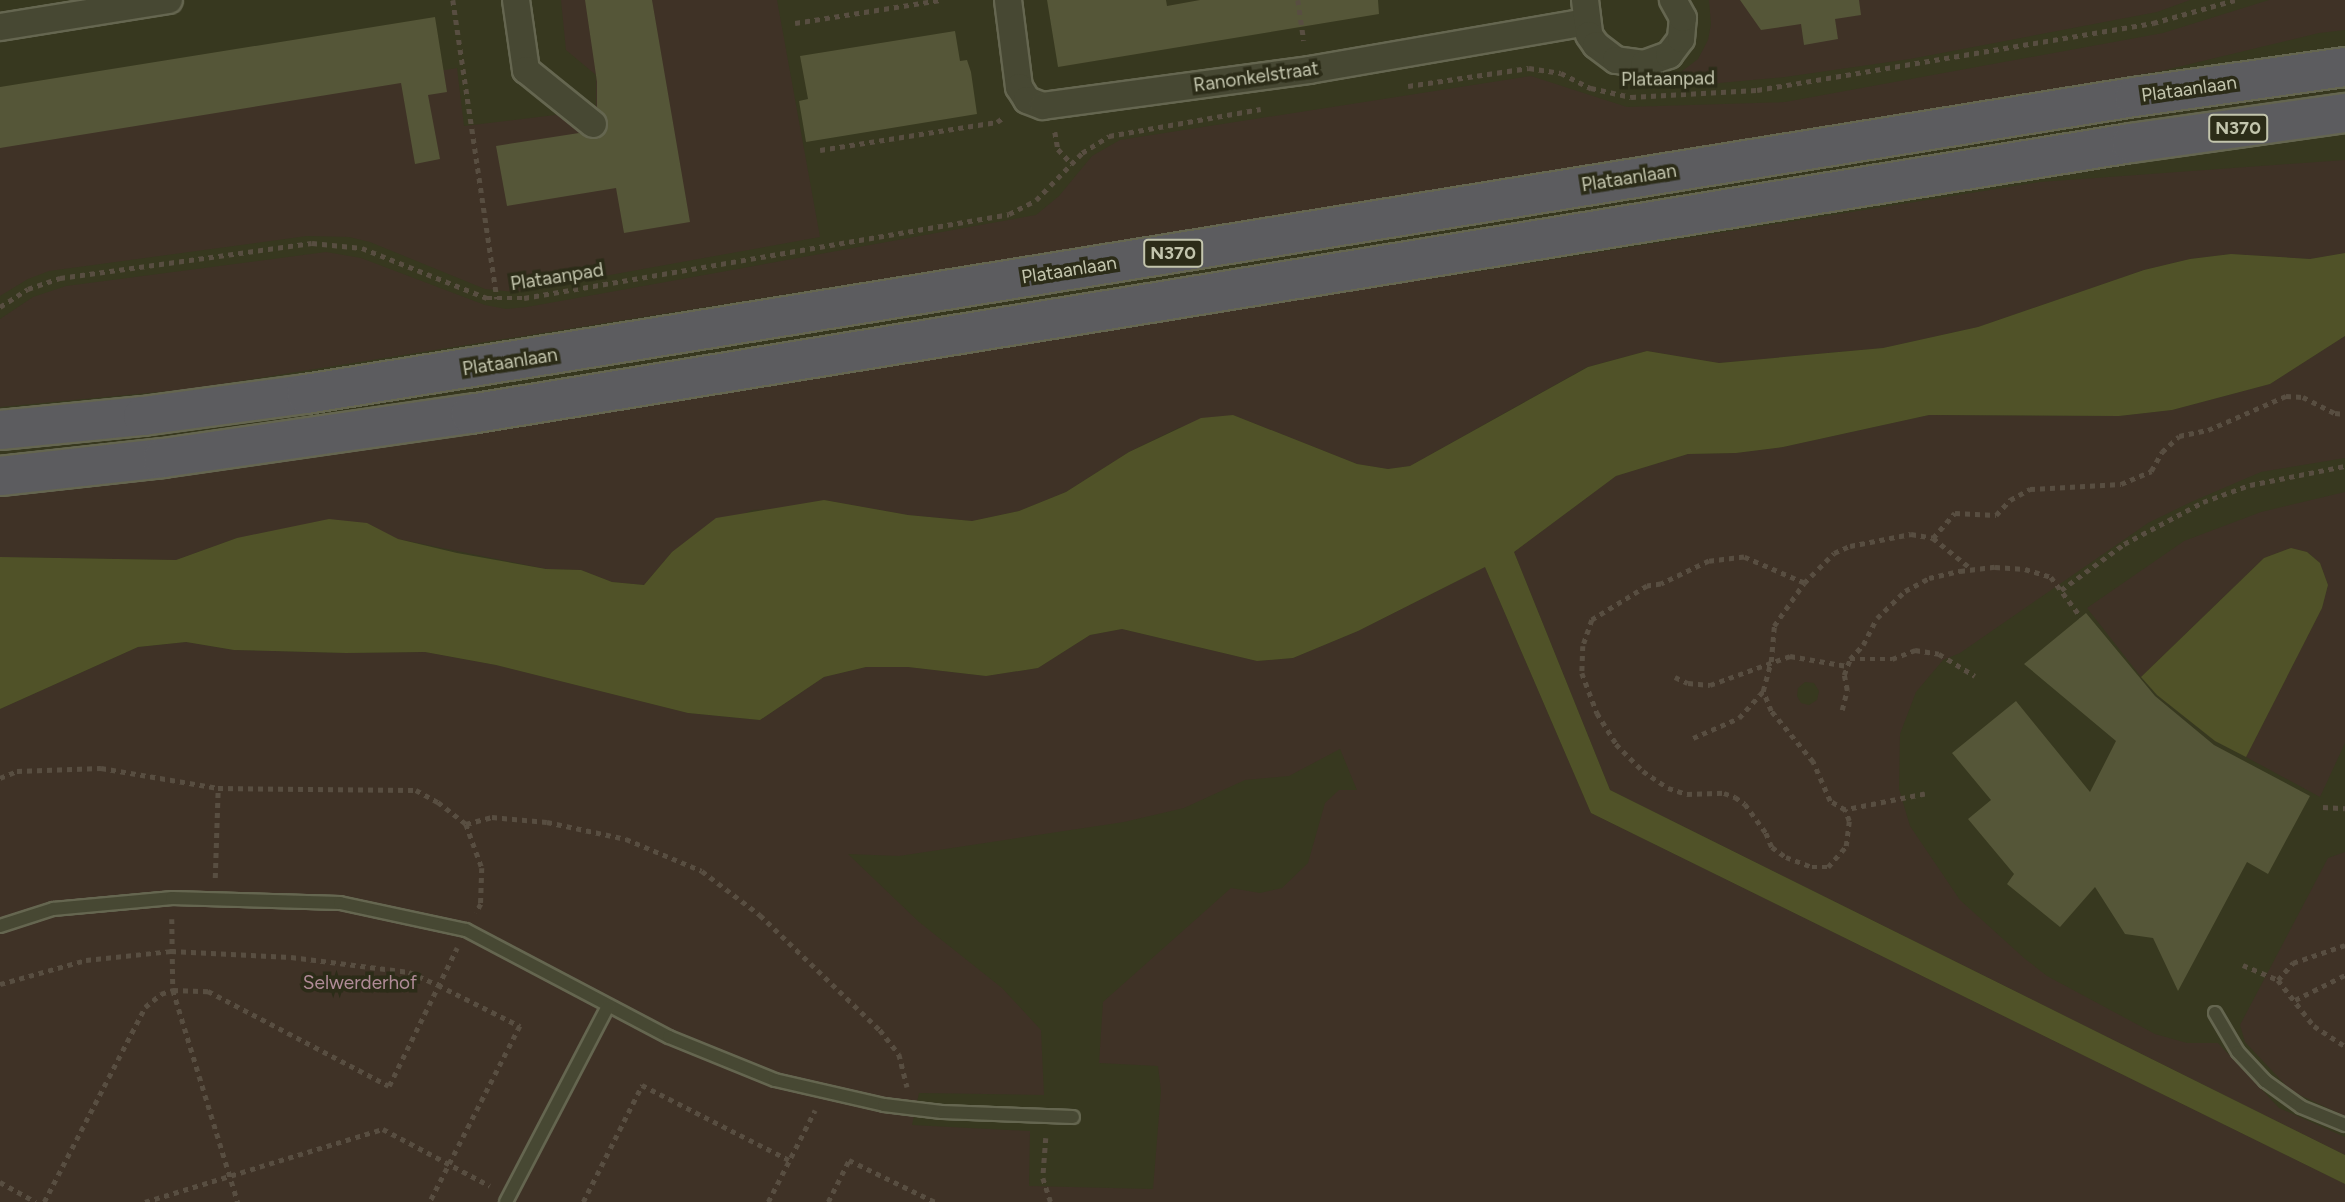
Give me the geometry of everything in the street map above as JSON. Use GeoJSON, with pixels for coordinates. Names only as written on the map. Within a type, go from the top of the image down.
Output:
{"type":"FeatureCollection","features":[{"type":"Feature","properties":{"kind":"highway","name":"Plataanlaan"},"geometry":{"type":"LineString","coordinates":[[0,430],[143,416],[306,394],[2094,104],[2345,67]]}},
{"type":"Feature","properties":{"kind":"highway","name":"N370"},"geometry":{"type":"LineString","coordinates":[[0,476],[163,458],[470,414],[2131,143],[2345,113]]}},
{"type":"Feature","properties":{"kind":"street"},"geometry":{"type":"LineString","coordinates":[[0,27],[169,0]]}},
{"type":"Feature","properties":{"kind":"street"},"geometry":{"type":"LineString","coordinates":[[516,0],[526,70],[593,124]]}},
{"type":"Feature","properties":{"kind":"street"},"geometry":{"type":"LineString","coordinates":[[1008,0],[1018,80],[1040,103]]}},
{"type":"Feature","properties":{"kind":"street"},"geometry":{"type":"LineString","coordinates":[[1586,11],[1596,45],[1616,60],[1630,64],[1657,61],[1669,55],[1681,39],[1683,18],[1673,0]]}},
{"type":"Feature","properties":{"kind":"street","name":"Ranonkelstraat"},"geometry":{"type":"LineString","coordinates":[[1040,103],[1309,70],[1586,11]]}},
{"type":"Feature","properties":{"kind":"lane"},"geometry":{"type":"LineString","coordinates":[[0,926],[53,909],[172,898],[340,903],[466,930],[669,1037],[764,1076],[823,1093],[905,1107],[1073,1117]]}},
{"type":"Feature","properties":{"kind":"lane"},"geometry":{"type":"LineString","coordinates":[[508,1199],[608,1006]]}},
{"type":"Feature","properties":{"kind":"lane"},"geometry":{"type":"LineString","coordinates":[[2215,1013],[2238,1052],[2266,1081],[2301,1107],[2345,1125]]}},
{"type":"Feature","properties":{"kind":"path"},"geometry":{"type":"LineString","coordinates":[[453,0],[497,299]]}},
{"type":"Feature","properties":{"kind":"path"},"geometry":{"type":"LineString","coordinates":[[795,23],[940,0]]}},
{"type":"Feature","properties":{"kind":"path"},"geometry":{"type":"LineString","coordinates":[[1297,0],[1309,70]]}},
{"type":"Feature","properties":{"kind":"path","name":"Plataanpad"},"geometry":{"type":"LineString","coordinates":[[1395,88],[1529,68],[1561,73],[1591,88],[1631,97],[1757,90],[2153,23],[2235,0]]}},
{"type":"Feature","properties":{"kind":"path"},"geometry":{"type":"LineString","coordinates":[[820,150],[998,122],[1040,103],[1056,142],[1072,164]]}},
{"type":"Feature","properties":{"kind":"path","name":"Plataanpad"},"geometry":{"type":"LineString","coordinates":[[0,307],[28,289],[60,278],[312,243],[362,248],[497,299],[524,298],[1002,216],[1036,201],[1093,144],[1123,131],[1273,107]]}},
{"type":"Feature","properties":{"kind":"path"},"geometry":{"type":"LineString","coordinates":[[1933,538],[1955,513],[1996,515],[2010,500],[2030,489],[2121,484],[2151,471],[2162,452],[2179,436],[2208,430],[2286,396],[2304,397],[2335,413],[2345,414]]}},
{"type":"Feature","properties":{"kind":"path"},"geometry":{"type":"LineString","coordinates":[[2061,590],[2124,544],[2203,502],[2250,485],[2345,466]]}},
{"type":"Feature","properties":{"kind":"path"},"geometry":{"type":"LineString","coordinates":[[1693,738],[1740,718],[1763,691],[1771,662],[1774,626],[1804,583],[1834,553],[1850,545],[1911,534],[1933,538],[1973,570]]}},
{"type":"Feature","properties":{"kind":"path"},"geometry":{"type":"LineString","coordinates":[[1804,583],[1744,558],[1709,561],[1671,580],[1647,586],[1592,620],[1583,646],[1582,673],[1597,713],[1610,734],[1643,771],[1668,788],[1686,794],[1724,793],[1735,797],[1745,804],[1766,833],[1772,847],[1786,857],[1812,867],[1828,867],[1846,846],[1849,821],[1846,810]]}},
{"type":"Feature","properties":{"kind":"path"},"geometry":{"type":"LineString","coordinates":[[1842,710],[1847,690],[1844,675],[1847,666],[1863,645],[1877,618],[1905,591],[1929,578],[1973,570],[2025,569],[2051,577],[2081,617]]}},
{"type":"Feature","properties":{"kind":"path"},"geometry":{"type":"LineString","coordinates":[[1850,659],[1892,659],[1915,650],[1939,654],[1975,677]]}},
{"type":"Feature","properties":{"kind":"path"},"geometry":{"type":"LineString","coordinates":[[1675,677],[1688,683],[1710,685],[1790,656],[1847,666]]}},
{"type":"Feature","properties":{"kind":"path"},"geometry":{"type":"LineString","coordinates":[[1763,691],[1771,711],[1813,762],[1830,801],[1846,810],[1925,794]]}},
{"type":"Feature","properties":{"kind":"path"},"geometry":{"type":"LineString","coordinates":[[0,778],[17,771],[101,768],[218,788],[416,790],[466,824],[482,868],[481,904],[389,1086],[208,991],[173,990],[161,994],[145,1007],[44,1202]]}},
{"type":"Feature","properties":{"kind":"path"},"geometry":{"type":"LineString","coordinates":[[214,899],[218,788]]}},
{"type":"Feature","properties":{"kind":"path"},"geometry":{"type":"LineString","coordinates":[[2323,807],[2345,808]]}},
{"type":"Feature","properties":{"kind":"path"},"geometry":{"type":"LineString","coordinates":[[466,824],[492,817],[547,821],[626,839],[702,871],[760,915],[880,1030],[899,1054],[908,1082],[905,1107]]}},
{"type":"Feature","properties":{"kind":"path"},"geometry":{"type":"LineString","coordinates":[[172,898],[173,990],[238,1202]]}},
{"type":"Feature","properties":{"kind":"path"},"geometry":{"type":"LineString","coordinates":[[2278,980],[2293,963],[2345,945]]}},
{"type":"Feature","properties":{"kind":"path"},"geometry":{"type":"LineString","coordinates":[[0,984],[86,960],[171,951],[291,957],[409,972],[520,1026],[430,1202]]}},
{"type":"Feature","properties":{"kind":"path"},"geometry":{"type":"LineString","coordinates":[[2243,965],[2278,980],[2315,1026],[2345,1046]]}},
{"type":"Feature","properties":{"kind":"path"},"geometry":{"type":"LineString","coordinates":[[2295,1000],[2345,975]]}},
{"type":"Feature","properties":{"kind":"path"},"geometry":{"type":"LineString","coordinates":[[583,1202],[642,1085],[789,1160]]}},
{"type":"Feature","properties":{"kind":"path"},"geometry":{"type":"LineString","coordinates":[[768,1202],[823,1093]]}},
{"type":"Feature","properties":{"kind":"path"},"geometry":{"type":"LineString","coordinates":[[1047,1116],[1043,1178],[1051,1202]]}},
{"type":"Feature","properties":{"kind":"path"},"geometry":{"type":"LineString","coordinates":[[145,1202],[383,1129],[450,1163],[508,1199]]}},
{"type":"Feature","properties":{"kind":"path"},"geometry":{"type":"LineString","coordinates":[[828,1202],[849,1160],[935,1202]]}},
{"type":"Feature","properties":{"kind":"path"},"geometry":{"type":"LineString","coordinates":[[0,1182],[36,1202]]}},
{"type":"Feature","properties":{"kind":"green space"},"geometry":{"type":"Polygon","coordinates":[[[561,0],[777,0],[820,237],[516,292],[485,289],[370,242],[349,237],[307,236],[49,271],[28,279],[0,296],[0,141],[457,68],[464,126],[596,110],[596,75],[566,50],[561,0]]]}},
{"type":"Feature","properties":{"kind":"green space"},"geometry":{"type":"Polygon","coordinates":[[[1709,0],[2190,0],[2157,12],[1910,59],[1785,77],[1675,87],[1681,72],[1698,59],[1708,40],[1711,24],[1709,0]]]}},
{"type":"Feature","properties":{"kind":"green space"},"geometry":{"type":"Polygon","coordinates":[[[2269,0],[2345,0],[2345,30],[2319,33],[2161,71],[1397,197],[190,389],[0,407],[0,319],[33,297],[66,286],[326,252],[361,258],[485,305],[506,309],[527,307],[1036,215],[1059,196],[1092,156],[1120,140],[1531,76],[1627,107],[1785,102],[2163,33],[2269,0]]]}},
{"type":"Feature","properties":{"kind":"green space"},"geometry":{"type":"Polygon","coordinates":[[[2345,160],[2345,253],[2310,259],[2231,254],[2190,259],[2144,270],[1978,327],[1883,348],[1719,363],[1647,351],[1587,367],[1410,466],[1388,469],[1357,464],[1233,415],[1178,428],[1129,452],[1066,492],[1019,511],[972,521],[908,515],[824,500],[780,509],[752,510],[672,552],[644,585],[612,582],[581,570],[546,569],[398,539],[237,538],[176,560],[0,557],[0,491],[1455,275],[2040,182],[2345,160]]]}},
{"type":"Feature","properties":{"kind":"green space"},"geometry":{"type":"Polygon","coordinates":[[[2345,336],[2345,458],[2261,472],[2148,523],[1960,653],[1943,660],[1916,692],[1900,734],[1899,789],[1910,826],[1960,900],[2024,958],[2047,976],[2155,1034],[2187,1043],[2218,1043],[2279,1108],[2345,1137],[2345,1155],[1610,790],[1514,552],[1616,476],[1688,454],[1736,453],[1783,447],[1929,415],[2119,416],[2172,410],[2270,384],[2345,336]],[[1805,682],[1798,688],[1797,696],[1801,703],[1809,705],[1817,700],[1819,691],[1814,683],[1805,682]]]}},
{"type":"Feature","properties":{"kind":"green space"},"geometry":{"type":"Polygon","coordinates":[[[2345,492],[2345,743],[2320,797],[2246,757],[2322,608],[2328,585],[2320,563],[2307,552],[2291,548],[2264,558],[2141,677],[2087,608],[2184,541],[2261,512],[2345,492]]]}},
{"type":"Feature","properties":{"kind":"green space","name":"Selwerderhof"},"geometry":{"type":"Polygon","coordinates":[[[1485,567],[1591,813],[2345,1184],[2345,1202],[0,1202],[0,709],[138,647],[186,642],[234,650],[425,652],[496,665],[688,713],[760,720],[824,677],[866,667],[908,667],[986,676],[1038,668],[1090,635],[1122,629],[1257,661],[1293,658],[1358,631],[1485,567]],[[1340,749],[1289,776],[1245,780],[1184,808],[1124,822],[899,856],[848,854],[919,922],[1002,988],[1041,1030],[1044,1095],[919,1093],[912,1125],[1030,1131],[1029,1186],[1153,1189],[1161,1091],[1158,1066],[1099,1063],[1103,1002],[1231,888],[1260,893],[1282,888],[1308,863],[1325,803],[1339,790],[1357,790],[1340,749]]]}},
{"type":"Feature","properties":{"kind":"green space"},"geometry":{"type":"Polygon","coordinates":[[[2345,852],[2345,1116],[2291,1091],[2245,1042],[2240,1025],[2328,858],[2345,852]]]}},
{"type":"Feature","properties":{"kind":"shaded area"},"geometry":{"type":"Polygon","coordinates":[[[2345,253],[2345,336],[2270,384],[2172,410],[2119,416],[1929,415],[1783,447],[1736,453],[1688,454],[1616,476],[1514,552],[1610,790],[2345,1155],[2345,1184],[1591,813],[1485,567],[1358,631],[1293,658],[1257,661],[1122,629],[1090,635],[1038,668],[986,676],[908,667],[866,667],[824,677],[760,720],[688,713],[496,665],[425,652],[234,650],[186,642],[138,647],[0,709],[0,557],[176,560],[237,538],[329,519],[367,523],[398,539],[457,553],[546,569],[581,570],[612,582],[644,585],[672,552],[716,518],[824,500],[908,515],[972,521],[1019,511],[1066,492],[1129,452],[1201,418],[1233,415],[1357,464],[1388,469],[1410,466],[1588,367],[1647,351],[1719,363],[1883,348],[1978,327],[2144,270],[2190,259],[2231,254],[2310,259],[2345,253]]]}},
{"type":"Feature","properties":{"kind":"shaded area"},"geometry":{"type":"Polygon","coordinates":[[[2291,548],[2307,552],[2320,563],[2328,585],[2322,608],[2246,757],[2215,741],[2157,695],[2141,677],[2264,558],[2291,548]]]}},
{"type":"Feature","properties":{"kind":"building"},"geometry":{"type":"Polygon","coordinates":[[[585,0],[652,0],[690,222],[624,233],[616,188],[507,206],[496,146],[579,133],[590,139],[598,139],[608,127],[607,118],[597,107],[597,82],[585,0]]]}},
{"type":"Feature","properties":{"kind":"building"},"geometry":{"type":"Polygon","coordinates":[[[1047,0],[1166,0],[1167,6],[1200,0],[1378,0],[1379,14],[1058,67],[1047,0]]]}},
{"type":"Feature","properties":{"kind":"building"},"geometry":{"type":"Polygon","coordinates":[[[1740,0],[1859,0],[1861,15],[1835,19],[1838,39],[1804,45],[1801,24],[1761,30],[1740,0]]]}},
{"type":"Feature","properties":{"kind":"building"},"geometry":{"type":"Polygon","coordinates":[[[435,17],[447,92],[428,95],[440,159],[415,164],[401,83],[0,148],[0,87],[435,17]]]}},
{"type":"Feature","properties":{"kind":"building"},"geometry":{"type":"Polygon","coordinates":[[[955,31],[960,61],[967,60],[971,72],[977,114],[806,142],[799,101],[808,99],[800,56],[955,31]]]}},
{"type":"Feature","properties":{"kind":"building"},"geometry":{"type":"Polygon","coordinates":[[[2086,613],[2155,696],[2214,745],[2310,796],[2268,874],[2247,862],[2178,991],[2153,938],[2125,934],[2095,887],[2060,927],[2007,884],[2014,874],[1968,819],[1991,800],[1952,753],[2016,701],[2090,792],[2116,741],[2024,664],[2086,613]]]}}]}
